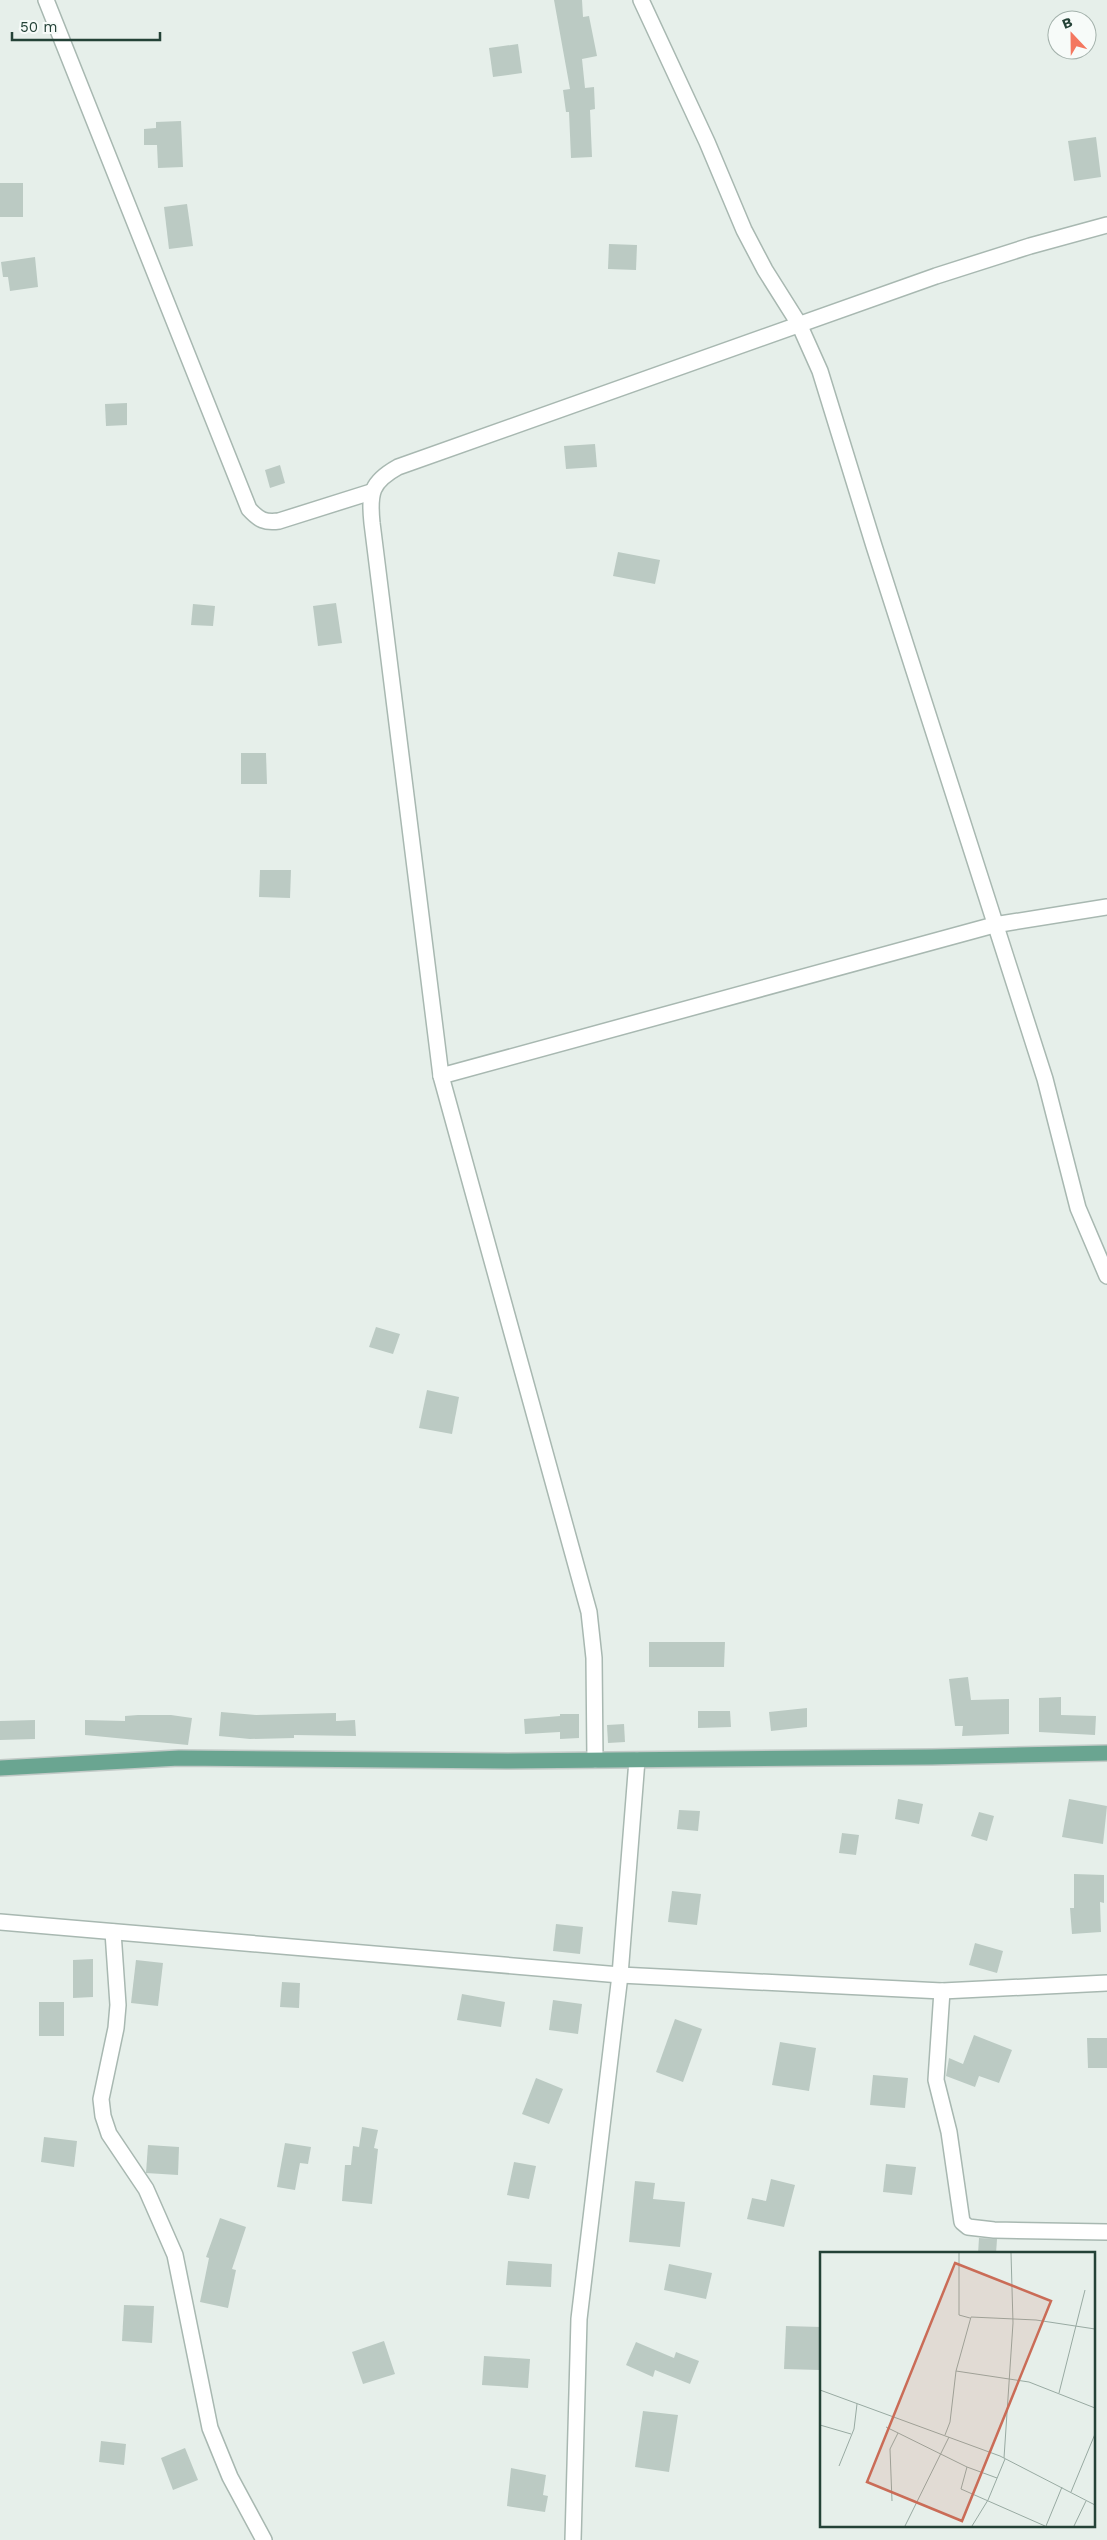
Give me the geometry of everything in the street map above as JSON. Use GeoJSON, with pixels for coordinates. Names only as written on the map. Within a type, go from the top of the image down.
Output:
{"type":"FeatureCollection","features":[{"type":"Feature","properties":{"kind":"main road"},"geometry":{"type":"LineString","coordinates":[[0,1768],[179,1758],[637,1760],[932,1757],[1107,1752]]}},
{"type":"Feature","properties":{"kind":"street"},"geometry":{"type":"LineString","coordinates":[[46,0],[250,509],[258,518],[268,523],[372,492],[386,474],[398,467],[799,324],[1020,249],[1107,225]]}},
{"type":"Feature","properties":{"kind":"street"},"geometry":{"type":"LineString","coordinates":[[642,0],[751,244],[812,348],[994,925],[1045,1079],[1078,1208],[1107,1276]]}},
{"type":"Feature","properties":{"kind":"street"},"geometry":{"type":"LineString","coordinates":[[372,492],[372,523],[441,1076],[590,1612],[594,1658],[595,1760]]}},
{"type":"Feature","properties":{"kind":"street"},"geometry":{"type":"LineString","coordinates":[[441,1076],[994,925],[1107,907]]}},
{"type":"Feature","properties":{"kind":"street"},"geometry":{"type":"LineString","coordinates":[[573,2540],[579,2319],[620,1975],[637,1760]]}},
{"type":"Feature","properties":{"kind":"street"},"geometry":{"type":"LineString","coordinates":[[0,1922],[620,1975],[942,1991],[1107,1983]]}},
{"type":"Feature","properties":{"kind":"street"},"geometry":{"type":"LineString","coordinates":[[113,1932],[118,2005],[116,2028],[101,2099],[103,2116],[109,2134],[146,2189],[175,2255],[210,2428],[230,2477],[264,2540]]}},
{"type":"Feature","properties":{"kind":"street"},"geometry":{"type":"LineString","coordinates":[[942,1991],[936,2080],[949,2132],[962,2222],[968,2227],[994,2230],[1107,2232]]}},
{"type":"Feature","properties":{"kind":"building"},"geometry":{"type":"Polygon","coordinates":[[[554,0],[582,0],[583,17],[589,16],[597,56],[582,59],[585,88],[594,87],[595,109],[590,110],[592,157],[571,158],[569,112],[566,112],[563,90],[570,89],[554,0]]]}},
{"type":"Feature","properties":{"kind":"building"},"geometry":{"type":"Polygon","coordinates":[[[518,44],[522,73],[493,77],[489,48],[518,44]]]}},
{"type":"Feature","properties":{"kind":"building"},"geometry":{"type":"Polygon","coordinates":[[[181,121],[183,167],[158,168],[157,145],[144,145],[144,129],[156,128],[156,122],[181,121]]]}},
{"type":"Feature","properties":{"kind":"building"},"geometry":{"type":"Polygon","coordinates":[[[1096,137],[1101,177],[1074,181],[1068,141],[1096,137]]]}},
{"type":"Feature","properties":{"kind":"building"},"geometry":{"type":"Polygon","coordinates":[[[0,183],[23,183],[23,217],[0,217],[0,183]]]}},
{"type":"Feature","properties":{"kind":"building"},"geometry":{"type":"Polygon","coordinates":[[[187,204],[193,246],[169,249],[164,207],[187,204]]]}},
{"type":"Feature","properties":{"kind":"building"},"geometry":{"type":"Polygon","coordinates":[[[609,244],[637,245],[636,270],[608,269],[609,244]]]}},
{"type":"Feature","properties":{"kind":"building"},"geometry":{"type":"Polygon","coordinates":[[[35,257],[38,287],[10,291],[8,277],[3,277],[1,262],[35,257]]]}},
{"type":"Feature","properties":{"kind":"building"},"geometry":{"type":"Polygon","coordinates":[[[127,403],[127,425],[106,426],[105,404],[127,403]]]}},
{"type":"Feature","properties":{"kind":"building"},"geometry":{"type":"Polygon","coordinates":[[[595,444],[597,467],[566,469],[564,446],[595,444]]]}},
{"type":"Feature","properties":{"kind":"building"},"geometry":{"type":"Polygon","coordinates":[[[280,465],[285,483],[270,488],[265,470],[280,465]]]}},
{"type":"Feature","properties":{"kind":"building"},"geometry":{"type":"Polygon","coordinates":[[[618,552],[660,560],[655,584],[613,576],[618,552]]]}},
{"type":"Feature","properties":{"kind":"building"},"geometry":{"type":"Polygon","coordinates":[[[336,603],[342,643],[318,646],[313,606],[336,603]]]}},
{"type":"Feature","properties":{"kind":"building"},"geometry":{"type":"Polygon","coordinates":[[[193,604],[215,606],[213,626],[191,625],[193,604]]]}},
{"type":"Feature","properties":{"kind":"building"},"geometry":{"type":"Polygon","coordinates":[[[241,753],[266,753],[267,784],[241,784],[241,753]]]}},
{"type":"Feature","properties":{"kind":"building"},"geometry":{"type":"Polygon","coordinates":[[[260,870],[291,870],[290,898],[259,897],[260,870]]]}},
{"type":"Feature","properties":{"kind":"building"},"geometry":{"type":"Polygon","coordinates":[[[376,1327],[400,1334],[393,1354],[369,1347],[376,1327]]]}},
{"type":"Feature","properties":{"kind":"building"},"geometry":{"type":"Polygon","coordinates":[[[427,1390],[459,1397],[452,1434],[419,1428],[427,1390]]]}},
{"type":"Feature","properties":{"kind":"building"},"geometry":{"type":"Polygon","coordinates":[[[649,1642],[725,1642],[724,1667],[649,1667],[649,1642]]]}},
{"type":"Feature","properties":{"kind":"building"},"geometry":{"type":"Polygon","coordinates":[[[968,1677],[971,1700],[1009,1699],[1009,1734],[962,1736],[963,1726],[955,1726],[949,1679],[968,1677]]]}},
{"type":"Feature","properties":{"kind":"building"},"geometry":{"type":"Polygon","coordinates":[[[1061,1697],[1061,1715],[1096,1716],[1095,1735],[1039,1732],[1039,1698],[1061,1697]]]}},
{"type":"Feature","properties":{"kind":"building"},"geometry":{"type":"Polygon","coordinates":[[[807,1708],[807,1727],[771,1731],[769,1712],[807,1708]]]}},
{"type":"Feature","properties":{"kind":"building"},"geometry":{"type":"Polygon","coordinates":[[[698,1711],[730,1711],[731,1727],[698,1728],[698,1711]]]}},
{"type":"Feature","properties":{"kind":"building"},"geometry":{"type":"Polygon","coordinates":[[[221,1712],[256,1715],[336,1713],[336,1721],[355,1720],[356,1736],[294,1735],[294,1738],[250,1739],[219,1736],[221,1712]]]}},
{"type":"Feature","properties":{"kind":"building"},"geometry":{"type":"Polygon","coordinates":[[[560,1714],[579,1714],[579,1738],[560,1739],[560,1732],[525,1734],[524,1719],[560,1716],[560,1714]]]}},
{"type":"Feature","properties":{"kind":"building"},"geometry":{"type":"Polygon","coordinates":[[[171,1715],[192,1718],[188,1745],[85,1735],[85,1720],[125,1721],[125,1716],[171,1715]]]}},
{"type":"Feature","properties":{"kind":"building"},"geometry":{"type":"Polygon","coordinates":[[[35,1720],[35,1739],[0,1740],[0,1721],[35,1720]]]}},
{"type":"Feature","properties":{"kind":"building"},"geometry":{"type":"Polygon","coordinates":[[[624,1724],[625,1742],[608,1743],[607,1725],[624,1724]]]}},
{"type":"Feature","properties":{"kind":"building"},"geometry":{"type":"Polygon","coordinates":[[[898,1799],[923,1804],[919,1824],[895,1819],[898,1799]]]}},
{"type":"Feature","properties":{"kind":"building"},"geometry":{"type":"Polygon","coordinates":[[[1069,1799],[1107,1806],[1103,1844],[1062,1837],[1069,1799]]]}},
{"type":"Feature","properties":{"kind":"building"},"geometry":{"type":"Polygon","coordinates":[[[679,1810],[700,1811],[698,1831],[677,1829],[679,1810]]]}},
{"type":"Feature","properties":{"kind":"building"},"geometry":{"type":"Polygon","coordinates":[[[979,1812],[994,1816],[987,1841],[971,1836],[979,1812]]]}},
{"type":"Feature","properties":{"kind":"building"},"geometry":{"type":"Polygon","coordinates":[[[842,1833],[859,1835],[856,1855],[839,1853],[842,1833]]]}},
{"type":"Feature","properties":{"kind":"building"},"geometry":{"type":"Polygon","coordinates":[[[1074,1874],[1104,1875],[1104,1903],[1100,1902],[1101,1932],[1072,1934],[1070,1908],[1074,1908],[1074,1874]]]}},
{"type":"Feature","properties":{"kind":"building"},"geometry":{"type":"Polygon","coordinates":[[[672,1891],[701,1894],[697,1925],[668,1922],[672,1891]]]}},
{"type":"Feature","properties":{"kind":"building"},"geometry":{"type":"Polygon","coordinates":[[[556,1924],[583,1927],[580,1954],[553,1951],[556,1924]]]}},
{"type":"Feature","properties":{"kind":"building"},"geometry":{"type":"Polygon","coordinates":[[[975,1943],[1003,1951],[997,1973],[969,1965],[975,1943]]]}},
{"type":"Feature","properties":{"kind":"building"},"geometry":{"type":"Polygon","coordinates":[[[93,1959],[93,1997],[73,1998],[73,1960],[93,1959]]]}},
{"type":"Feature","properties":{"kind":"building"},"geometry":{"type":"Polygon","coordinates":[[[136,1960],[163,1963],[158,2006],[131,2003],[136,1960]]]}},
{"type":"Feature","properties":{"kind":"building"},"geometry":{"type":"Polygon","coordinates":[[[282,1982],[300,1983],[299,2008],[280,2007],[282,1982]]]}},
{"type":"Feature","properties":{"kind":"building"},"geometry":{"type":"Polygon","coordinates":[[[462,1994],[505,2002],[501,2027],[457,2020],[462,1994]]]}},
{"type":"Feature","properties":{"kind":"building"},"geometry":{"type":"Polygon","coordinates":[[[553,2000],[582,2004],[578,2034],[549,2030],[553,2000]]]}},
{"type":"Feature","properties":{"kind":"building"},"geometry":{"type":"Polygon","coordinates":[[[39,2002],[64,2002],[64,2036],[39,2036],[39,2002]]]}},
{"type":"Feature","properties":{"kind":"building"},"geometry":{"type":"Polygon","coordinates":[[[675,2019],[702,2029],[683,2082],[656,2072],[675,2019]]]}},
{"type":"Feature","properties":{"kind":"building"},"geometry":{"type":"Polygon","coordinates":[[[974,2035],[1012,2050],[999,2083],[979,2076],[975,2087],[946,2076],[949,2058],[963,2064],[974,2035]]]}},
{"type":"Feature","properties":{"kind":"building"},"geometry":{"type":"Polygon","coordinates":[[[1087,2038],[1107,2038],[1107,2068],[1088,2068],[1087,2038]]]}},
{"type":"Feature","properties":{"kind":"building"},"geometry":{"type":"Polygon","coordinates":[[[780,2042],[816,2048],[809,2091],[772,2085],[780,2042]]]}},
{"type":"Feature","properties":{"kind":"building"},"geometry":{"type":"Polygon","coordinates":[[[873,2075],[908,2078],[905,2108],[870,2105],[873,2075]]]}},
{"type":"Feature","properties":{"kind":"building"},"geometry":{"type":"Polygon","coordinates":[[[536,2078],[563,2089],[549,2124],[522,2114],[536,2078]]]}},
{"type":"Feature","properties":{"kind":"building"},"geometry":{"type":"Polygon","coordinates":[[[362,2127],[378,2130],[374,2148],[378,2149],[372,2204],[342,2201],[345,2165],[351,2165],[353,2146],[359,2147],[362,2127]]]}},
{"type":"Feature","properties":{"kind":"building"},"geometry":{"type":"Polygon","coordinates":[[[44,2137],[77,2141],[74,2167],[41,2162],[44,2137]]]}},
{"type":"Feature","properties":{"kind":"building"},"geometry":{"type":"Polygon","coordinates":[[[285,2143],[311,2147],[308,2164],[300,2163],[295,2190],[277,2187],[285,2143]]]}},
{"type":"Feature","properties":{"kind":"building"},"geometry":{"type":"Polygon","coordinates":[[[148,2145],[179,2147],[178,2175],[146,2173],[148,2145]]]}},
{"type":"Feature","properties":{"kind":"building"},"geometry":{"type":"Polygon","coordinates":[[[514,2162],[536,2166],[529,2199],[507,2195],[514,2162]]]}},
{"type":"Feature","properties":{"kind":"building"},"geometry":{"type":"Polygon","coordinates":[[[886,2164],[916,2167],[912,2195],[883,2192],[886,2164]]]}},
{"type":"Feature","properties":{"kind":"building"},"geometry":{"type":"Polygon","coordinates":[[[771,2179],[795,2185],[784,2227],[747,2219],[752,2198],[766,2201],[771,2179]]]}},
{"type":"Feature","properties":{"kind":"building"},"geometry":{"type":"Polygon","coordinates":[[[635,2181],[655,2183],[653,2199],[685,2202],[680,2247],[629,2242],[635,2181]]]}},
{"type":"Feature","properties":{"kind":"building"},"geometry":{"type":"Polygon","coordinates":[[[220,2218],[246,2227],[232,2269],[236,2270],[228,2308],[200,2302],[209,2258],[206,2257],[220,2218]]]}},
{"type":"Feature","properties":{"kind":"building"},"geometry":{"type":"Polygon","coordinates":[[[979,2238],[997,2239],[996,2252],[978,2252],[979,2238]]]}},
{"type":"Feature","properties":{"kind":"building"},"geometry":{"type":"Polygon","coordinates":[[[508,2261],[552,2264],[551,2287],[506,2285],[508,2261]]]}},
{"type":"Feature","properties":{"kind":"building"},"geometry":{"type":"Polygon","coordinates":[[[669,2264],[712,2273],[706,2299],[664,2290],[669,2264]]]}},
{"type":"Feature","properties":{"kind":"building"},"geometry":{"type":"Polygon","coordinates":[[[124,2305],[154,2306],[152,2343],[122,2341],[124,2305]]]}},
{"type":"Feature","properties":{"kind":"building"},"geometry":{"type":"Polygon","coordinates":[[[786,2326],[820,2327],[819,2370],[784,2369],[786,2326]]]}},
{"type":"Feature","properties":{"kind":"building"},"geometry":{"type":"Polygon","coordinates":[[[384,2341],[395,2374],[363,2384],[352,2352],[384,2341]]]}},
{"type":"Feature","properties":{"kind":"building"},"geometry":{"type":"Polygon","coordinates":[[[636,2342],[674,2358],[676,2352],[699,2361],[690,2384],[655,2370],[653,2377],[626,2365],[636,2342]]]}},
{"type":"Feature","properties":{"kind":"building"},"geometry":{"type":"Polygon","coordinates":[[[484,2356],[530,2359],[528,2388],[482,2385],[484,2356]]]}},
{"type":"Feature","properties":{"kind":"building"},"geometry":{"type":"Polygon","coordinates":[[[643,2411],[678,2415],[669,2472],[635,2467],[643,2411]]]}},
{"type":"Feature","properties":{"kind":"building"},"geometry":{"type":"Polygon","coordinates":[[[101,2441],[126,2444],[124,2465],[99,2462],[101,2441]]]}},
{"type":"Feature","properties":{"kind":"building"},"geometry":{"type":"Polygon","coordinates":[[[185,2448],[198,2480],[173,2490],[161,2458],[185,2448]]]}},
{"type":"Feature","properties":{"kind":"building"},"geometry":{"type":"Polygon","coordinates":[[[511,2468],[546,2475],[543,2495],[548,2496],[545,2512],[507,2506],[511,2468]]]}}]}
